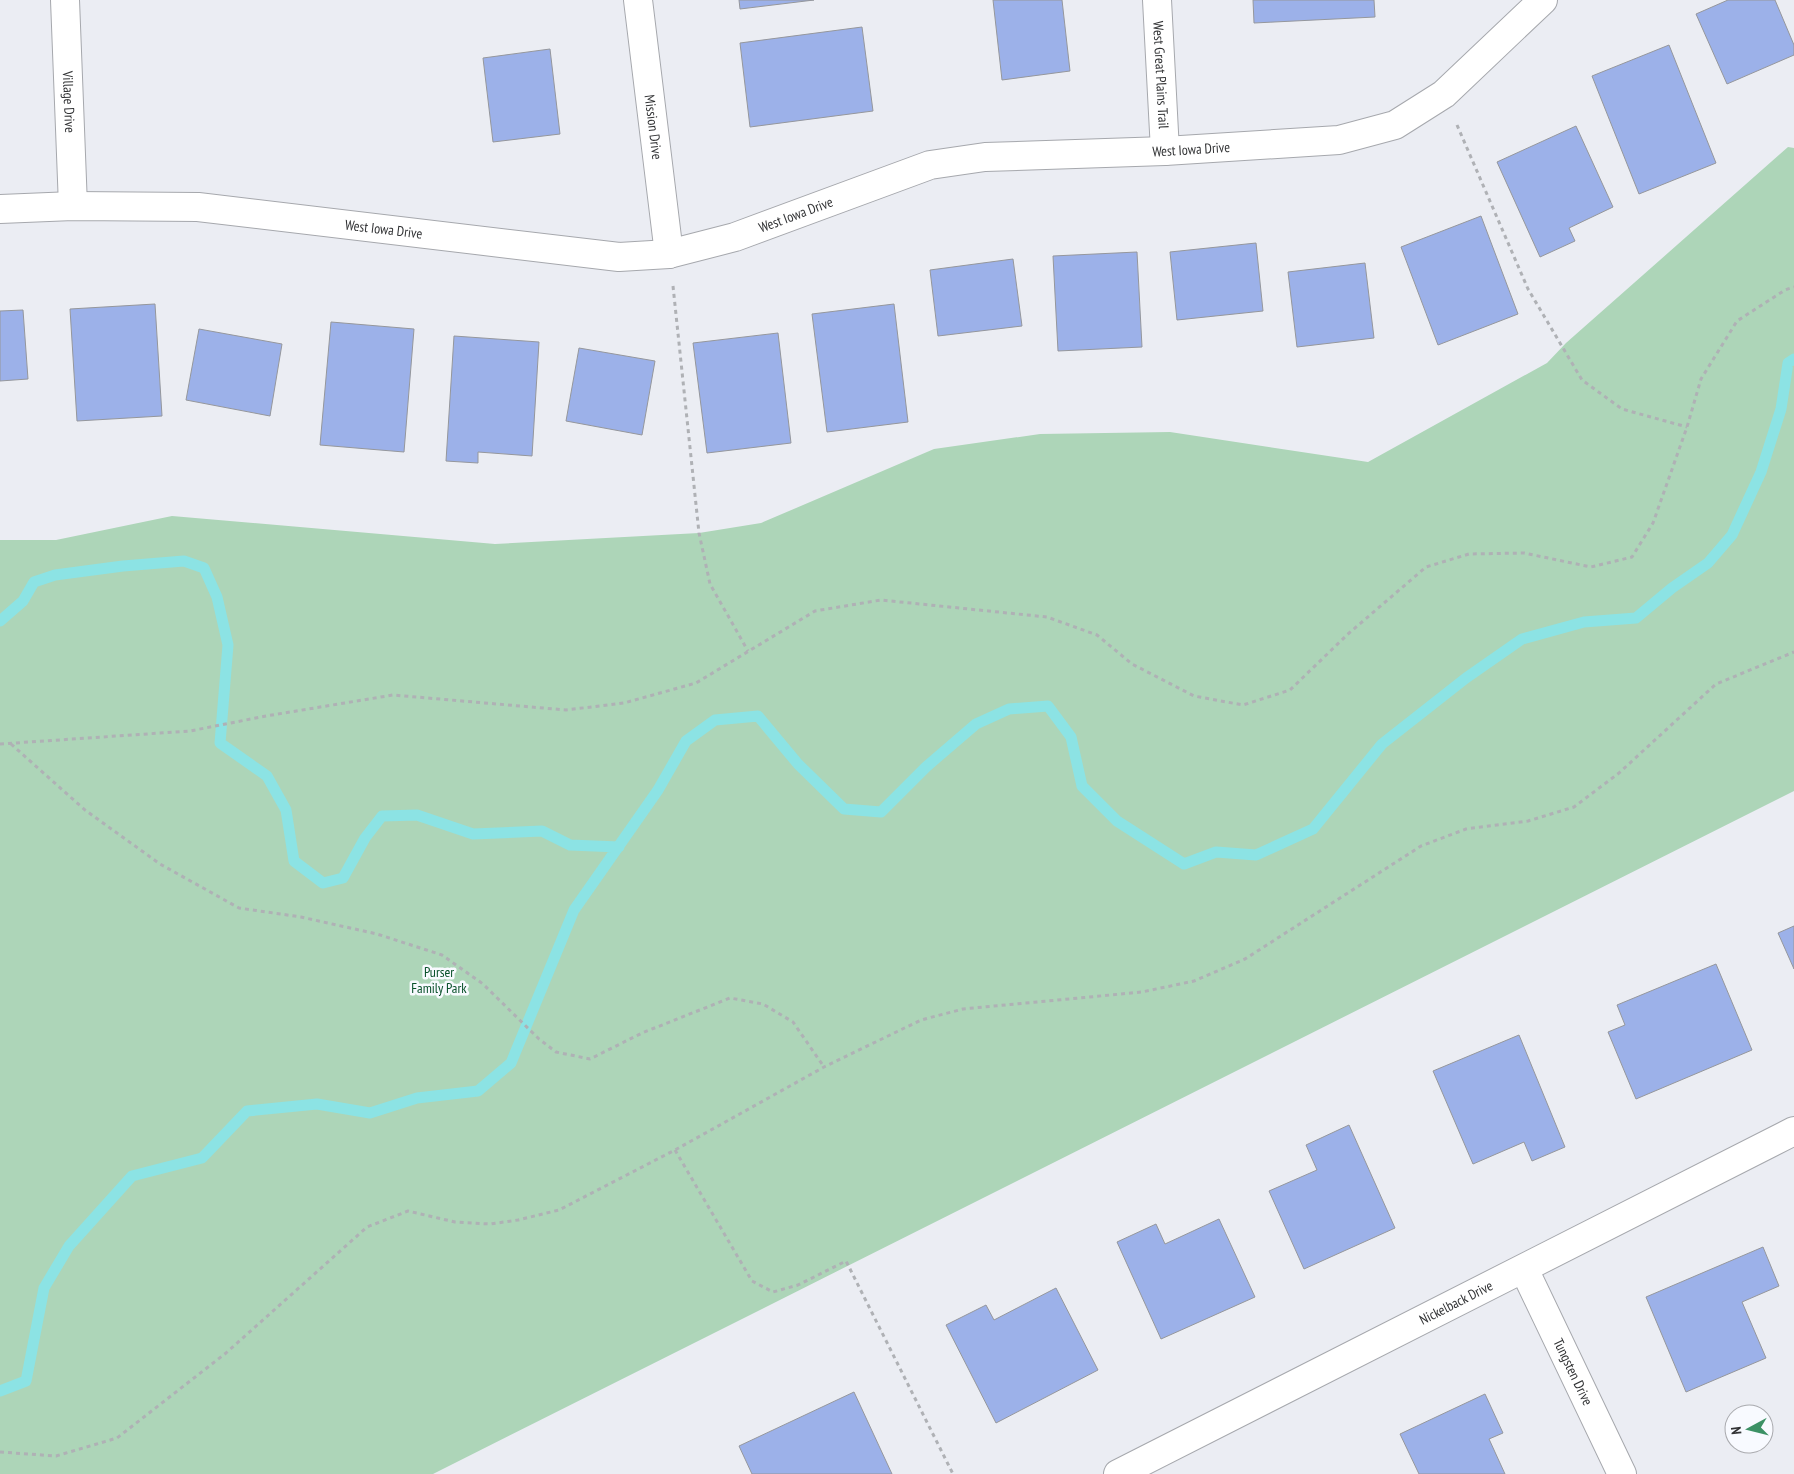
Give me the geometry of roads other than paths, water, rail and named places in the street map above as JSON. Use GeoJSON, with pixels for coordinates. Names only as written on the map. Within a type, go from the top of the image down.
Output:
{"type":"FeatureCollection","features":[{"type":"Feature","properties":{"kind":"street","name":"Village Drive"},"geometry":{"type":"LineString","coordinates":[[65,0],[73,206]]}},
{"type":"Feature","properties":{"kind":"street","name":"Mission Drive"},"geometry":{"type":"LineString","coordinates":[[638,0],[669,254]]}},
{"type":"Feature","properties":{"kind":"street","name":"West Great Plains Trail"},"geometry":{"type":"LineString","coordinates":[[1157,0],[1165,151]]}},
{"type":"Feature","properties":{"kind":"street","name":"West Iowa Drive"},"geometry":{"type":"LineString","coordinates":[[0,209],[73,206],[198,207],[619,257],[669,254],[735,237],[930,165],[985,157],[1165,151],[1339,140],[1395,125],[1444,94],[1543,0]]}},
{"type":"Feature","properties":{"kind":"street","name":"Nickelback Drive"},"geometry":{"type":"LineString","coordinates":[[1118,1474],[1794,1131]]}},
{"type":"Feature","properties":{"kind":"street","name":"Tungsten Drive"},"geometry":{"type":"LineString","coordinates":[[1524,1269],[1622,1474]]}},
{"type":"Feature","properties":{"kind":"waterway"},"geometry":{"type":"LineString","coordinates":[[0,1391],[26,1381],[44,1288],[69,1246],[132,1176],[202,1158],[247,1111],[317,1104],[370,1113],[417,1098],[478,1091],[511,1063],[574,910],[658,790],[686,741],[715,720],[758,716],[798,764],[844,809],[881,812],[926,767],[976,724],[1009,709],[1048,706],[1071,737],[1082,786],[1117,821],[1184,864],[1216,852],[1256,855],[1313,829],[1382,744],[1466,678],[1522,639],[1584,622],[1636,618],[1672,588],[1708,563],[1732,535],[1761,472],[1781,409],[1788,363],[1794,359]]}},
{"type":"Feature","properties":{"kind":"waterway"},"geometry":{"type":"LineString","coordinates":[[0,621],[23,601],[34,582],[55,575],[123,566],[184,561],[204,568],[217,597],[228,645],[220,743],[267,776],[286,810],[294,861],[323,883],[343,878],[365,838],[382,816],[417,815],[473,834],[542,831],[570,845],[619,847]]}},
{"type":"Feature","properties":{"kind":"park label","name":"Purser Family Park"},"geometry":{"type":"Point","coordinates":[439,980]}}]}
